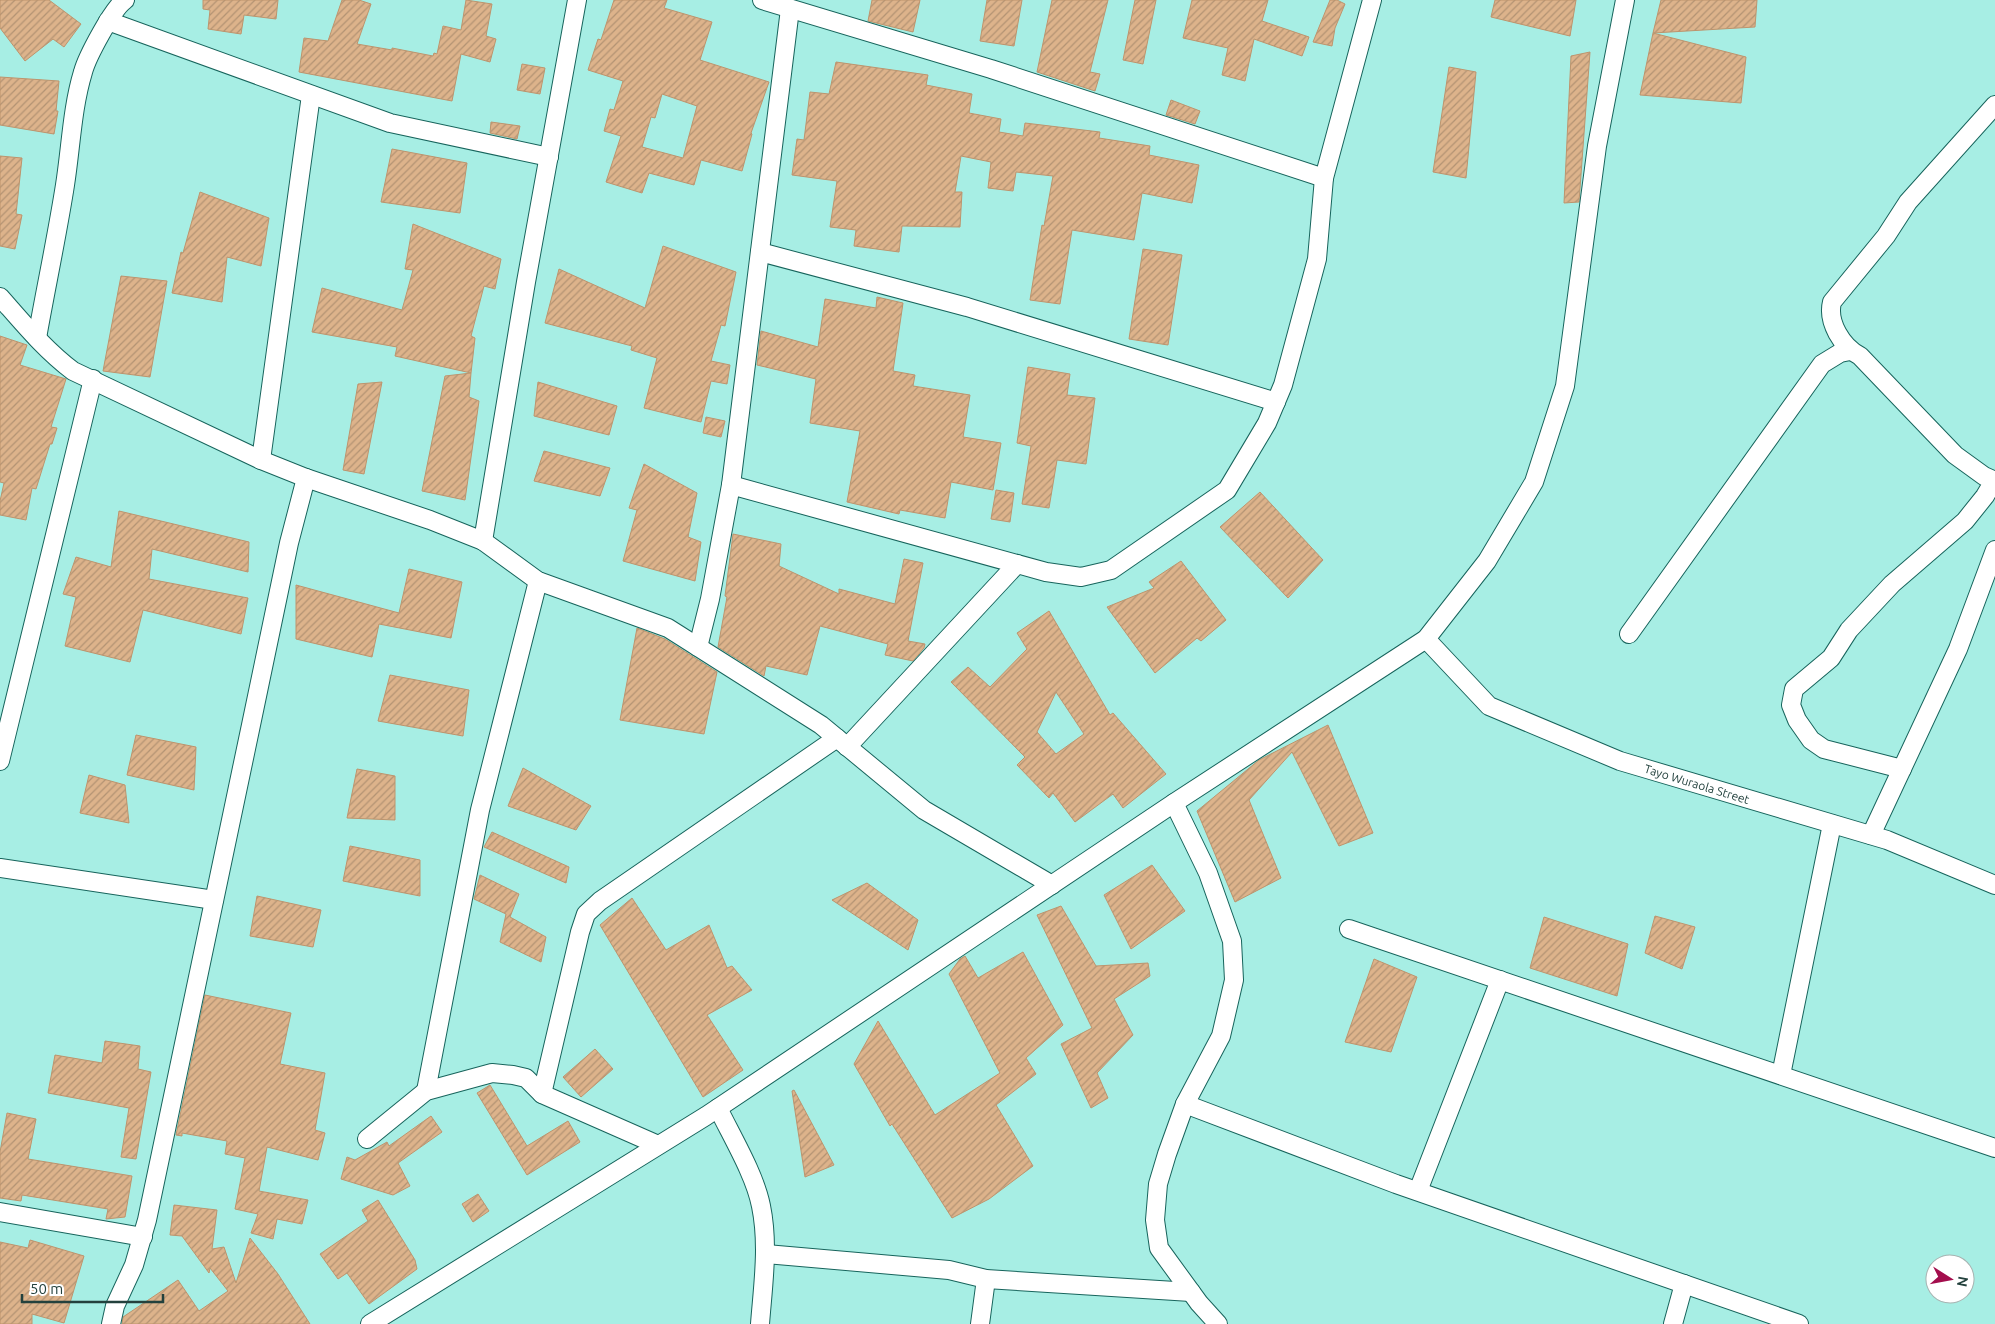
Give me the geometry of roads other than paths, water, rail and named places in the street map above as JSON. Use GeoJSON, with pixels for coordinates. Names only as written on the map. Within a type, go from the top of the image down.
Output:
{"type":"FeatureCollection","features":[{"type":"Feature","properties":{"kind":"street"},"geometry":{"type":"LineString","coordinates":[[37,338],[65,185],[78,89],[83,70],[108,21],[118,4],[125,0]]}},
{"type":"Feature","properties":{"kind":"street"},"geometry":{"type":"LineString","coordinates":[[483,541],[526,282],[577,0]]}},
{"type":"Feature","properties":{"kind":"street"},"geometry":{"type":"LineString","coordinates":[[762,0],[991,70],[1324,178]]}},
{"type":"Feature","properties":{"kind":"street"},"geometry":{"type":"LineString","coordinates":[[731,485],[1046,572],[1081,576],[1111,570],[1227,490],[1267,423],[1283,385],[1316,260],[1324,178],[1372,0]]}},
{"type":"Feature","properties":{"kind":"street"},"geometry":{"type":"LineString","coordinates":[[370,1324],[718,1108],[1174,804],[1426,640],[1488,560],[1534,482],[1565,386],[1597,146],[1625,0]]}},
{"type":"Feature","properties":{"kind":"street"},"geometry":{"type":"LineString","coordinates":[[698,647],[710,599],[731,485],[790,9]]}},
{"type":"Feature","properties":{"kind":"street"},"geometry":{"type":"LineString","coordinates":[[108,21],[390,123],[549,157]]}},
{"type":"Feature","properties":{"kind":"street"},"geometry":{"type":"LineString","coordinates":[[261,460],[311,95]]}},
{"type":"Feature","properties":{"kind":"street"},"geometry":{"type":"LineString","coordinates":[[1902,769],[1824,748],[1811,740],[1796,720],[1792,704],[1794,689],[1831,658],[1849,630],[1892,584],[1965,522],[1994,481],[1956,455],[1860,356],[1850,351],[1832,321],[1832,302],[1886,236],[1908,202],[1995,105]]}},
{"type":"Feature","properties":{"kind":"street"},"geometry":{"type":"LineString","coordinates":[[760,252],[967,307],[1276,402]]}},
{"type":"Feature","properties":{"kind":"street"},"geometry":{"type":"LineString","coordinates":[[0,297],[37,338],[73,371],[261,460],[306,478],[430,520],[483,541],[538,581],[668,628],[821,725],[924,810],[1052,885]]}},
{"type":"Feature","properties":{"kind":"street"},"geometry":{"type":"LineString","coordinates":[[1629,634],[1766,445],[1822,364],[1850,351]]}},
{"type":"Feature","properties":{"kind":"street"},"geometry":{"type":"LineString","coordinates":[[0,761],[93,379]]}},
{"type":"Feature","properties":{"kind":"street"},"geometry":{"type":"LineString","coordinates":[[111,1324],[114,1306],[134,1265],[143,1237],[287,552],[306,478]]}},
{"type":"Feature","properties":{"kind":"street"},"geometry":{"type":"LineString","coordinates":[[1871,835],[1958,649],[1995,550]]}},
{"type":"Feature","properties":{"kind":"street"},"geometry":{"type":"LineString","coordinates":[[542,1094],[580,932],[586,914],[615,890],[842,742],[1017,564]]}},
{"type":"Feature","properties":{"kind":"street"},"geometry":{"type":"LineString","coordinates":[[426,1091],[480,810],[538,581]]}},
{"type":"Feature","properties":{"kind":"street","name":"Tayo Wuraola Street"},"geometry":{"type":"LineString","coordinates":[[1426,640],[1489,706],[1620,761],[1871,835],[1995,886]]}},
{"type":"Feature","properties":{"kind":"street"},"geometry":{"type":"LineString","coordinates":[[1174,804],[1208,873],[1232,941],[1234,980],[1221,1036],[1185,1104],[1166,1154],[1158,1184],[1155,1220],[1159,1248],[1191,1292],[1218,1324]]}},
{"type":"Feature","properties":{"kind":"street"},"geometry":{"type":"LineString","coordinates":[[1781,1075],[1832,824]]}},
{"type":"Feature","properties":{"kind":"street"},"geometry":{"type":"LineString","coordinates":[[0,868],[214,900]]}},
{"type":"Feature","properties":{"kind":"street"},"geometry":{"type":"LineString","coordinates":[[1349,929],[1995,1148]]}},
{"type":"Feature","properties":{"kind":"street"},"geometry":{"type":"LineString","coordinates":[[1418,1191],[1500,980]]}},
{"type":"Feature","properties":{"kind":"street"},"geometry":{"type":"LineString","coordinates":[[367,1139],[426,1091],[492,1074],[526,1078],[542,1094],[658,1145]]}},
{"type":"Feature","properties":{"kind":"street"},"geometry":{"type":"LineString","coordinates":[[1185,1104],[1418,1191],[1798,1324]]}},
{"type":"Feature","properties":{"kind":"street"},"geometry":{"type":"LineString","coordinates":[[718,1108],[755,1186],[761,1206],[766,1254],[760,1324]]}},
{"type":"Feature","properties":{"kind":"street"},"geometry":{"type":"LineString","coordinates":[[0,1212],[143,1237]]}},
{"type":"Feature","properties":{"kind":"street"},"geometry":{"type":"LineString","coordinates":[[766,1254],[949,1270],[986,1279],[1191,1292]]}},
{"type":"Feature","properties":{"kind":"street"},"geometry":{"type":"LineString","coordinates":[[980,1324],[986,1279]]}},
{"type":"Feature","properties":{"kind":"street"},"geometry":{"type":"LineString","coordinates":[[1673,1324],[1684,1284]]}}]}
